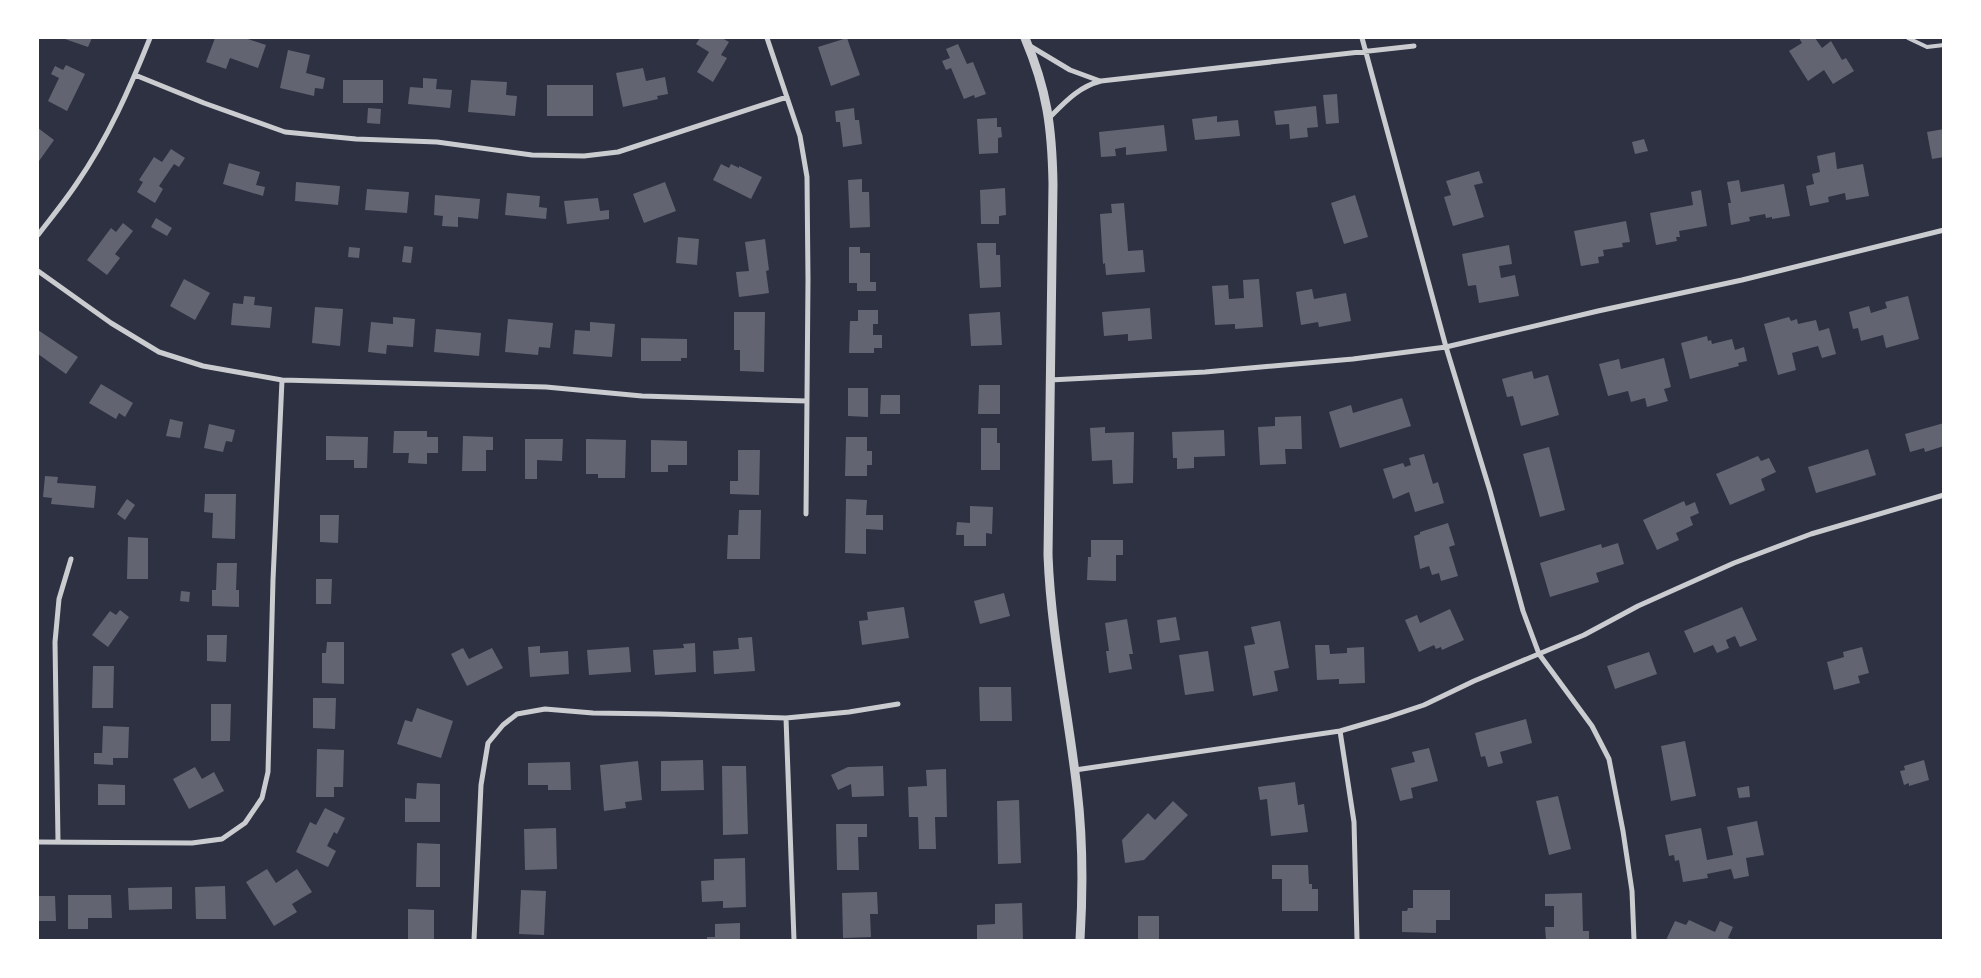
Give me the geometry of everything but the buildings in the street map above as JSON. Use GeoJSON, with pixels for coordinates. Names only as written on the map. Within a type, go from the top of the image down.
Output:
{"type":"FeatureCollection","features":[{"type":"Feature","properties":{"kind":"street"},"geometry":{"type":"LineString","coordinates":[[38,235],[77,183],[110,127],[136,75],[150,38]]}},
{"type":"Feature","properties":{"kind":"street"},"geometry":{"type":"LineString","coordinates":[[767,38],[800,136],[807,177],[806,514]]}},
{"type":"Feature","properties":{"kind":"street"},"geometry":{"type":"LineString","coordinates":[[1362,38],[1446,347],[1490,492],[1523,611],[1538,654],[1592,726],[1609,759],[1632,890],[1634,940]]}},
{"type":"Feature","properties":{"kind":"street"},"geometry":{"type":"LineString","coordinates":[[1026,41],[1070,70],[1100,81]]}},
{"type":"Feature","properties":{"kind":"street"},"geometry":{"type":"LineString","coordinates":[[1026,41],[1038,72],[1049,118],[1053,184],[1047,514],[1049,583],[1055,640],[1074,770],[1083,860],[1080,940]]}},
{"type":"Feature","properties":{"kind":"street"},"geometry":{"type":"LineString","coordinates":[[1049,118],[1072,94],[1087,85],[1100,81],[1414,46]]}},
{"type":"Feature","properties":{"kind":"street"},"geometry":{"type":"LineString","coordinates":[[136,75],[204,104],[284,132],[356,139],[438,142],[532,154],[584,156],[618,152],[787,97]]}},
{"type":"Feature","properties":{"kind":"street"},"geometry":{"type":"LineString","coordinates":[[1050,380],[1205,372],[1353,360],[1446,347],[1598,311],[1742,280],[1944,230]]}},
{"type":"Feature","properties":{"kind":"street"},"geometry":{"type":"LineString","coordinates":[[38,271],[111,323],[159,352],[203,366],[282,380],[546,387],[642,396],[807,401]]}},
{"type":"Feature","properties":{"kind":"street"},"geometry":{"type":"LineString","coordinates":[[38,842],[192,843],[222,838],[244,823],[262,798],[268,772],[273,580],[282,380]]}},
{"type":"Feature","properties":{"kind":"street"},"geometry":{"type":"LineString","coordinates":[[1074,770],[1340,731],[1424,705],[1474,681],[1584,635],[1638,606],[1743,560],[1811,534],[1944,495]]}},
{"type":"Feature","properties":{"kind":"street"},"geometry":{"type":"LineString","coordinates":[[58,841],[55,642],[59,598],[71,558]]}},
{"type":"Feature","properties":{"kind":"street"},"geometry":{"type":"LineString","coordinates":[[474,940],[481,785],[488,743],[503,725],[517,714],[545,709],[593,714],[786,718],[849,712],[898,704]]}},
{"type":"Feature","properties":{"kind":"street"},"geometry":{"type":"LineString","coordinates":[[786,718],[794,940]]}},
{"type":"Feature","properties":{"kind":"street"},"geometry":{"type":"LineString","coordinates":[[1340,731],[1354,822],[1357,940]]}},
{"type":"Feature","properties":{"kind":"lane"},"geometry":{"type":"LineString","coordinates":[[1908,38],[1927,47],[1944,45]]}}]}
